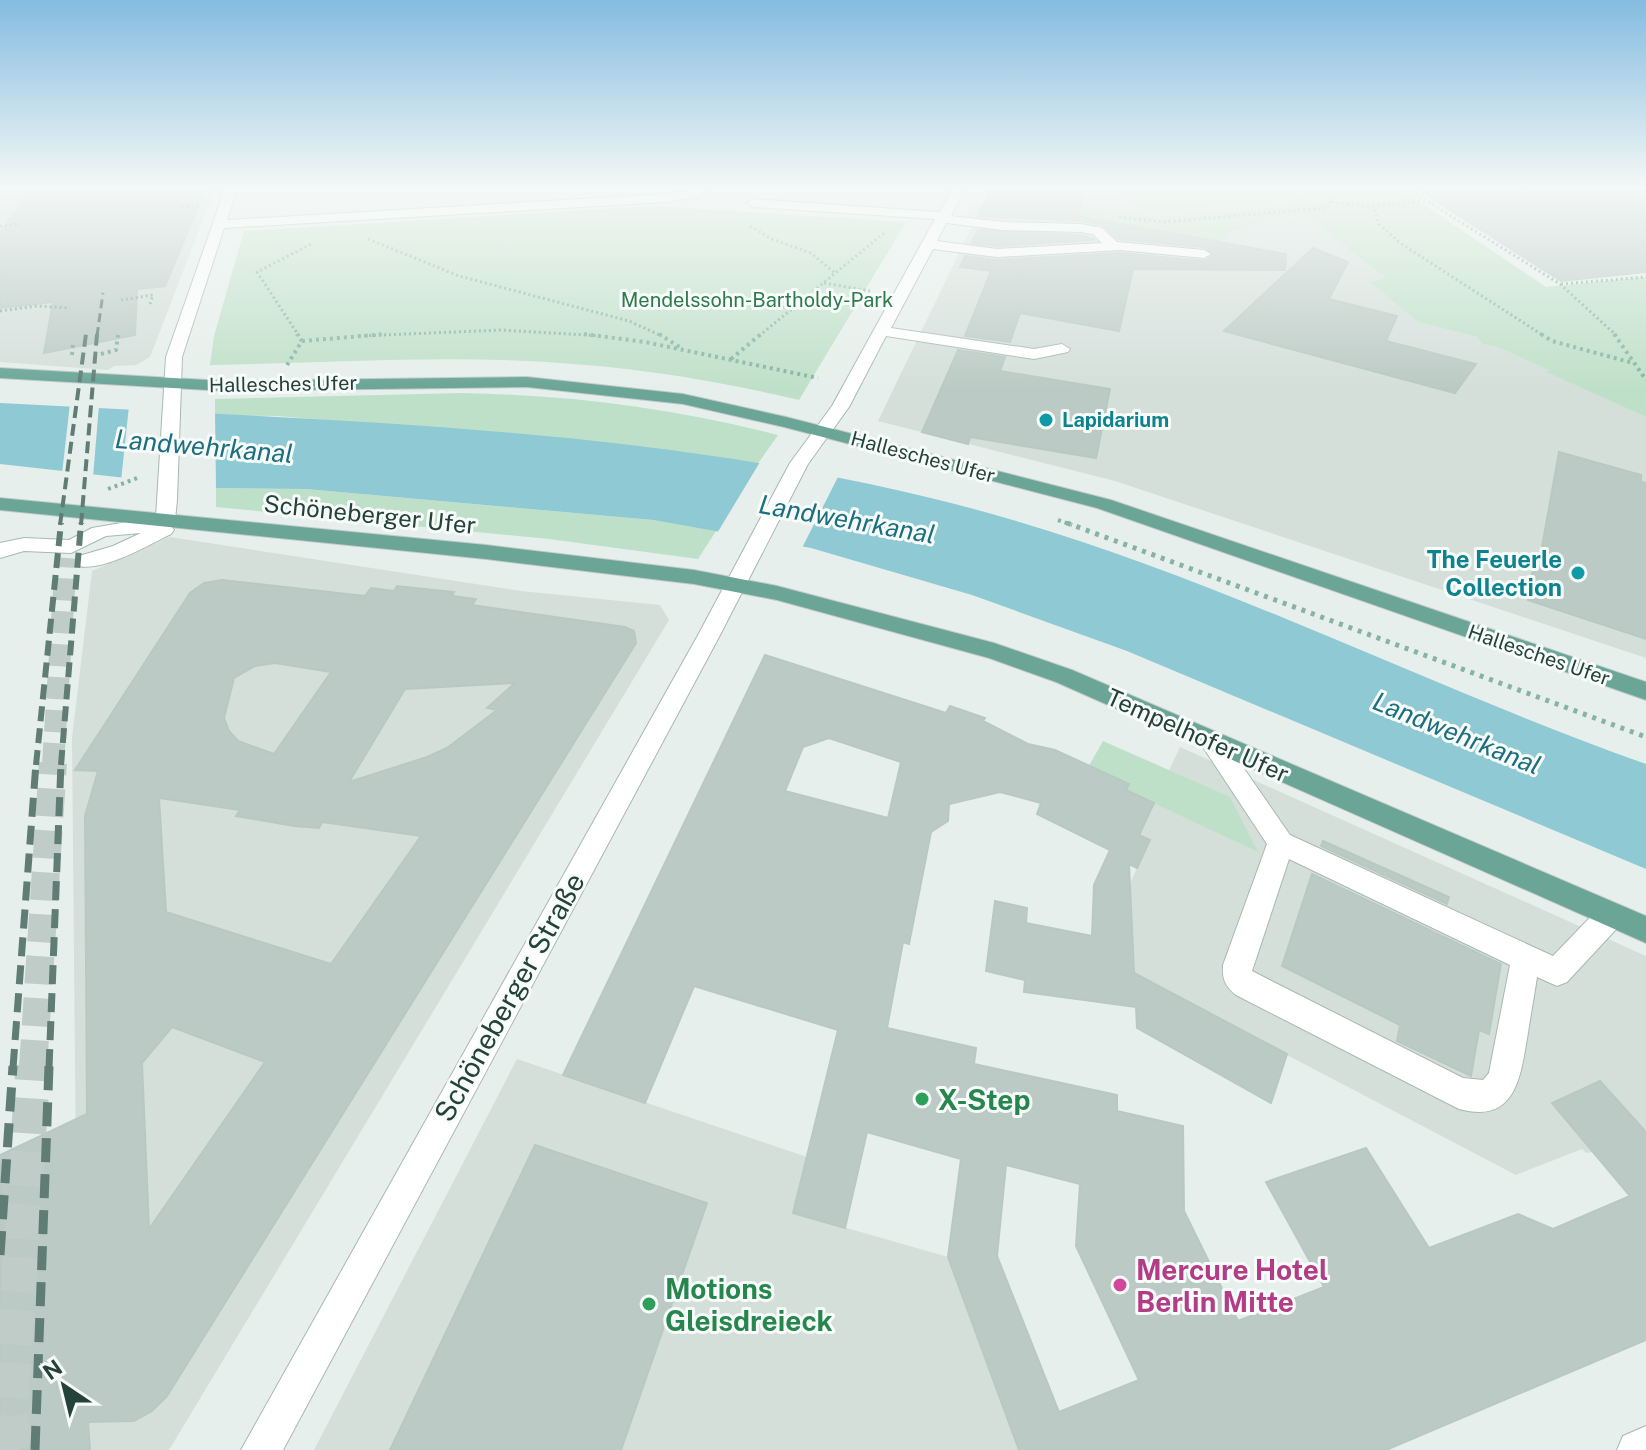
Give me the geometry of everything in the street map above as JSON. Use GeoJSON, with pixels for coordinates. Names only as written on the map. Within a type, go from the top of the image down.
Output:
{"type":"FeatureCollection","features":[{"type":"Feature","properties":{"kind":"main road","name":"Hallesches Ufer"},"geometry":{"type":"LineString","coordinates":[[0,373],[170,392],[487,381],[573,386],[683,399],[822,431],[1104,504],[1646,691]]}},
{"type":"Feature","properties":{"kind":"main road","name":"Schöneberger Ufer"},"geometry":{"type":"LineString","coordinates":[[0,504],[486,552],[735,584]]}},
{"type":"Feature","properties":{"kind":"main road","name":"Tempelhofer Ufer"},"geometry":{"type":"LineString","coordinates":[[735,584],[994,651],[1064,676],[1646,930]]}},
{"type":"Feature","properties":{"kind":"street"},"geometry":{"type":"LineString","coordinates":[[173,521],[169,492],[170,392],[180,336],[208,254]]}},
{"type":"Feature","properties":{"kind":"street"},"geometry":{"type":"LineString","coordinates":[[822,431],[840,407],[924,254]]}},
{"type":"Feature","properties":{"kind":"street"},"geometry":{"type":"LineString","coordinates":[[881,331],[1034,354],[1062,349]]}},
{"type":"Feature","properties":{"kind":"street","name":"Schöneberger Straße"},"geometry":{"type":"LineString","coordinates":[[261,1450],[735,584],[754,544],[799,463],[822,431]]}},
{"type":"Feature","properties":{"kind":"street"},"geometry":{"type":"LineString","coordinates":[[0,551],[22,543],[68,548],[100,531],[154,527],[173,521]]}},
{"type":"Feature","properties":{"kind":"street"},"geometry":{"type":"LineString","coordinates":[[86,561],[120,551],[173,521]]}},
{"type":"Feature","properties":{"kind":"street"},"geometry":{"type":"LineString","coordinates":[[1211,741],[1281,843],[1557,972],[1610,916]]}},
{"type":"Feature","properties":{"kind":"street"},"geometry":{"type":"LineString","coordinates":[[1281,843],[1238,965],[1237,977],[1246,985],[1459,1093],[1479,1099],[1495,1092],[1504,1080],[1526,958]]}},
{"type":"Feature","properties":{"kind":"street"},"geometry":{"type":"LineString","coordinates":[[1637,1450],[1646,1446]]}},
{"type":"Feature","properties":{"kind":"path"},"geometry":{"type":"LineString","coordinates":[[293,254],[257,272],[302,341]]}},
{"type":"Feature","properties":{"kind":"path"},"geometry":{"type":"LineString","coordinates":[[405,254],[459,276],[629,321],[679,344],[682,349]]}},
{"type":"Feature","properties":{"kind":"path"},"geometry":{"type":"LineString","coordinates":[[808,254],[821,259],[835,273]]}},
{"type":"Feature","properties":{"kind":"path"},"geometry":{"type":"LineString","coordinates":[[730,359],[858,254]]}},
{"type":"Feature","properties":{"kind":"path"},"geometry":{"type":"LineString","coordinates":[[1417,254],[1552,341],[1633,363]]}},
{"type":"Feature","properties":{"kind":"path"},"geometry":{"type":"LineString","coordinates":[[1512,254],[1560,284],[1622,341],[1646,380]]}},
{"type":"Feature","properties":{"kind":"path"},"geometry":{"type":"LineString","coordinates":[[1560,284],[1646,277]]}},
{"type":"Feature","properties":{"kind":"path"},"geometry":{"type":"LineString","coordinates":[[824,283],[870,291]]}},
{"type":"Feature","properties":{"kind":"path"},"geometry":{"type":"LineString","coordinates":[[121,300],[153,295],[150,304]]}},
{"type":"Feature","properties":{"kind":"path"},"geometry":{"type":"LineString","coordinates":[[738,296],[792,309]]}},
{"type":"Feature","properties":{"kind":"path"},"geometry":{"type":"LineString","coordinates":[[0,311],[37,306],[70,308]]}},
{"type":"Feature","properties":{"kind":"path"},"geometry":{"type":"LineString","coordinates":[[302,341],[500,332],[616,338],[818,378]]}},
{"type":"Feature","properties":{"kind":"path"},"geometry":{"type":"LineString","coordinates":[[101,354],[116,350],[118,335]]}},
{"type":"Feature","properties":{"kind":"path"},"geometry":{"type":"LineString","coordinates":[[287,364],[302,341]]}},
{"type":"Feature","properties":{"kind":"path"},"geometry":{"type":"LineString","coordinates":[[120,484],[141,476]]}},
{"type":"Feature","properties":{"kind":"path"},"geometry":{"type":"LineString","coordinates":[[1051,517],[1646,737]]}},
{"type":"Feature","properties":{"kind":"shaded area"},"geometry":{"type":"Polygon","coordinates":[[[0,254],[190,254],[150,357],[136,365],[114,366],[108,370],[0,362],[0,254]]]}},
{"type":"Feature","properties":{"kind":"shaded area"},"geometry":{"type":"Polygon","coordinates":[[[959,254],[1354,254],[1386,279],[1372,281],[1418,322],[1477,337],[1482,344],[1498,347],[1550,370],[1646,417],[1646,658],[1115,481],[878,421],[959,254]]]}},
{"type":"Feature","properties":{"kind":"shaded area"},"geometry":{"type":"Polygon","coordinates":[[[170,537],[521,591],[660,605],[669,620],[169,1450],[90,1450],[77,1282],[72,738],[92,571],[170,537]]]}},
{"type":"Feature","properties":{"kind":"shaded area"},"geometry":{"type":"Polygon","coordinates":[[[1180,747],[1646,956],[1646,1129],[1593,1152],[1586,1153],[1582,1149],[1516,1175],[1287,1055],[1271,1103],[1137,1028],[1130,884],[1149,840],[1139,835],[1180,747]]]}},
{"type":"Feature","properties":{"kind":"shaded area"},"geometry":{"type":"Polygon","coordinates":[[[517,1059],[807,1157],[794,1213],[948,1257],[1019,1450],[314,1450],[517,1059]]]}},
{"type":"Feature","properties":{"kind":"green space","name":"Mendelssohn-Bartholdy-Park"},"geometry":{"type":"Polygon","coordinates":[[[238,254],[887,254],[799,400],[673,375],[546,362],[420,359],[210,365],[214,336],[238,254]]]}},
{"type":"Feature","properties":{"kind":"green space"},"geometry":{"type":"Polygon","coordinates":[[[1354,254],[1496,254],[1546,287],[1646,277],[1646,417],[1498,347],[1482,344],[1477,337],[1418,322],[1370,282],[1385,278],[1354,254]]]}},
{"type":"Feature","properties":{"kind":"green space"},"geometry":{"type":"Polygon","coordinates":[[[462,393],[542,397],[660,410],[778,435],[757,465],[595,442],[277,416],[215,415],[215,399],[462,393]]]}},
{"type":"Feature","properties":{"kind":"green space"},"geometry":{"type":"Polygon","coordinates":[[[216,488],[306,489],[653,520],[716,531],[698,559],[549,539],[216,507],[216,488]]]}},
{"type":"Feature","properties":{"kind":"green space"},"geometry":{"type":"Polygon","coordinates":[[[1103,741],[1230,797],[1258,852],[1126,790],[1129,783],[1107,774],[1103,779],[1086,771],[1103,741]]]}},
{"type":"Feature","properties":{"kind":"water","name":"Landwehrkanal"},"geometry":{"type":"Polygon","coordinates":[[[0,403],[374,423],[625,445],[750,462],[872,484],[992,514],[1076,540],[1240,600],[1482,701],[1646,764],[1646,869],[1127,651],[972,595],[811,548],[653,520],[306,489],[216,488],[0,464],[0,403]]]}},
{"type":"Feature","properties":{"kind":"pier"},"geometry":{"type":"Polygon","coordinates":[[[70,403],[99,405],[93,477],[62,474],[70,403]]]}},
{"type":"Feature","properties":{"kind":"pier"},"geometry":{"type":"Polygon","coordinates":[[[129,406],[215,411],[216,488],[197,490],[121,481],[129,406]]]}},
{"type":"Feature","properties":{"kind":"pier"},"geometry":{"type":"Polygon","coordinates":[[[760,462],[839,475],[801,550],[716,535],[760,462]]]}},
{"type":"Feature","properties":{"kind":"building"},"geometry":{"type":"Polygon","coordinates":[[[0,254],[179,254],[165,286],[137,289],[135,335],[44,353],[53,302],[0,308],[0,254]]]}},
{"type":"Feature","properties":{"kind":"building"},"geometry":{"type":"Polygon","coordinates":[[[1127,254],[1204,261],[1214,255],[1286,254],[1285,270],[1133,269],[1119,331],[1020,313],[1010,342],[965,336],[991,271],[960,267],[965,256],[997,260],[1127,254]]]}},
{"type":"Feature","properties":{"kind":"building"},"geometry":{"type":"Polygon","coordinates":[[[1307,254],[1327,254],[1348,262],[1329,299],[1397,316],[1386,341],[1476,364],[1455,393],[1224,331],[1307,254]]]}},
{"type":"Feature","properties":{"kind":"building"},"geometry":{"type":"Polygon","coordinates":[[[1518,254],[1646,254],[1646,272],[1561,281],[1518,254]]]}},
{"type":"Feature","properties":{"kind":"building"},"geometry":{"type":"Polygon","coordinates":[[[958,350],[1005,357],[1000,371],[1110,389],[1096,458],[970,437],[968,444],[922,432],[958,350]]]}},
{"type":"Feature","properties":{"kind":"building","name":"The Feuerle Collection"},"geometry":{"type":"Polygon","coordinates":[[[1559,452],[1641,475],[1641,482],[1646,483],[1646,639],[1528,600],[1535,556],[1540,558],[1559,452]]]}},
{"type":"Feature","properties":{"kind":"building"},"geometry":{"type":"Polygon","coordinates":[[[222,580],[365,596],[371,588],[394,591],[397,586],[454,592],[452,596],[476,599],[472,605],[625,627],[634,631],[636,643],[167,1396],[152,1411],[134,1421],[88,1422],[90,1450],[0,1450],[0,1155],[87,1114],[85,816],[98,771],[75,770],[190,593],[204,583],[222,580]],[[275,663],[255,666],[234,678],[224,718],[229,731],[238,741],[274,754],[331,672],[275,663]],[[515,683],[405,689],[349,782],[447,748],[497,710],[487,708],[515,683]],[[159,798],[166,912],[331,964],[421,836],[322,822],[319,828],[294,826],[236,816],[240,810],[159,798]],[[172,1027],[142,1063],[149,1229],[265,1062],[172,1027]]]}},
{"type":"Feature","properties":{"kind":"building"},"geometry":{"type":"Polygon","coordinates":[[[765,655],[946,713],[950,706],[985,718],[983,721],[1028,744],[1055,750],[1129,784],[1126,790],[1154,803],[1139,835],[1150,840],[1137,868],[1129,864],[1134,973],[1287,1054],[1271,1103],[1137,1028],[1136,1007],[1024,992],[1025,980],[986,971],[995,901],[1027,908],[1026,923],[1092,936],[1094,885],[1110,850],[1037,814],[1041,803],[1000,792],[949,804],[948,821],[931,832],[909,944],[903,942],[887,1028],[976,1048],[974,1064],[1117,1095],[1117,1111],[1183,1126],[1184,1211],[1238,1321],[1324,1287],[1266,1182],[1366,1148],[1429,1248],[1518,1214],[1553,1229],[1630,1196],[1552,1103],[1600,1081],[1646,1132],[1646,1340],[1386,1450],[1019,1450],[948,1257],[961,1159],[867,1132],[845,1228],[793,1213],[838,1030],[694,986],[645,1103],[563,1075],[765,655]],[[829,738],[803,747],[785,791],[888,818],[901,762],[829,738]],[[1006,1165],[997,1256],[1059,1412],[1139,1380],[1076,1246],[1080,1184],[1006,1165]]]}},
{"type":"Feature","properties":{"kind":"building"},"geometry":{"type":"Polygon","coordinates":[[[1323,841],[1449,897],[1447,904],[1321,846],[1323,841]]]}},
{"type":"Feature","properties":{"kind":"building"},"geometry":{"type":"Polygon","coordinates":[[[1312,874],[1501,964],[1489,1034],[1479,1030],[1471,1076],[1397,1041],[1400,1025],[1282,966],[1312,874]]]}},
{"type":"Feature","properties":{"kind":"building"},"geometry":{"type":"Polygon","coordinates":[[[535,1145],[707,1203],[621,1450],[390,1450],[535,1145]]]}},
{"type":"Feature","properties":{"kind":"tunnel"},"geometry":{"type":"LineString","coordinates":[[53,765],[66,558]]}},
{"type":"Feature","properties":{"kind":"tunnel"},"geometry":{"type":"LineString","coordinates":[[33,1068],[53,763]]}},
{"type":"Feature","properties":{"kind":"tunnel"},"geometry":{"type":"LineString","coordinates":[[17,1450],[10,1417],[33,1066]]}},
{"type":"Feature","properties":{"kind":"railway"},"geometry":{"type":"LineString","coordinates":[[97,336],[103,293]]}},
{"type":"Feature","properties":{"kind":"railway"},"geometry":{"type":"LineString","coordinates":[[60,525],[86,334]]}},
{"type":"Feature","properties":{"kind":"railway"},"geometry":{"type":"LineString","coordinates":[[81,525],[97,334]]}},
{"type":"Feature","properties":{"kind":"railway"},"geometry":{"type":"LineString","coordinates":[[36,765],[61,523]]}},
{"type":"Feature","properties":{"kind":"railway"},"geometry":{"type":"LineString","coordinates":[[61,765],[81,523]]}},
{"type":"Feature","properties":{"kind":"railway"},"geometry":{"type":"LineString","coordinates":[[13,1068],[36,763]]}},
{"type":"Feature","properties":{"kind":"railway"},"geometry":{"type":"LineString","coordinates":[[49,1068],[61,763]]}},
{"type":"Feature","properties":{"kind":"railway"},"geometry":{"type":"LineString","coordinates":[[0,1255],[13,1066]]}},
{"type":"Feature","properties":{"kind":"railway"},"geometry":{"type":"LineString","coordinates":[[35,1450],[49,1066]]}},
{"type":"Feature","properties":{"kind":"place","name":"Lapidarium"},"geometry":{"type":"Point","coordinates":[1046,420]}},
{"type":"Feature","properties":{"kind":"place","name":"The Feuerle Collection"},"geometry":{"type":"Point","coordinates":[1578,573]}},
{"type":"Feature","properties":{"kind":"place","name":"X-Step"},"geometry":{"type":"Point","coordinates":[922,1099]}},
{"type":"Feature","properties":{"kind":"place","name":"Mercure Hotel Berlin Mitte"},"geometry":{"type":"Point","coordinates":[1120,1285]}},
{"type":"Feature","properties":{"kind":"place","name":"Motions Gleisdreieck"},"geometry":{"type":"Point","coordinates":[649,1304]}}]}
